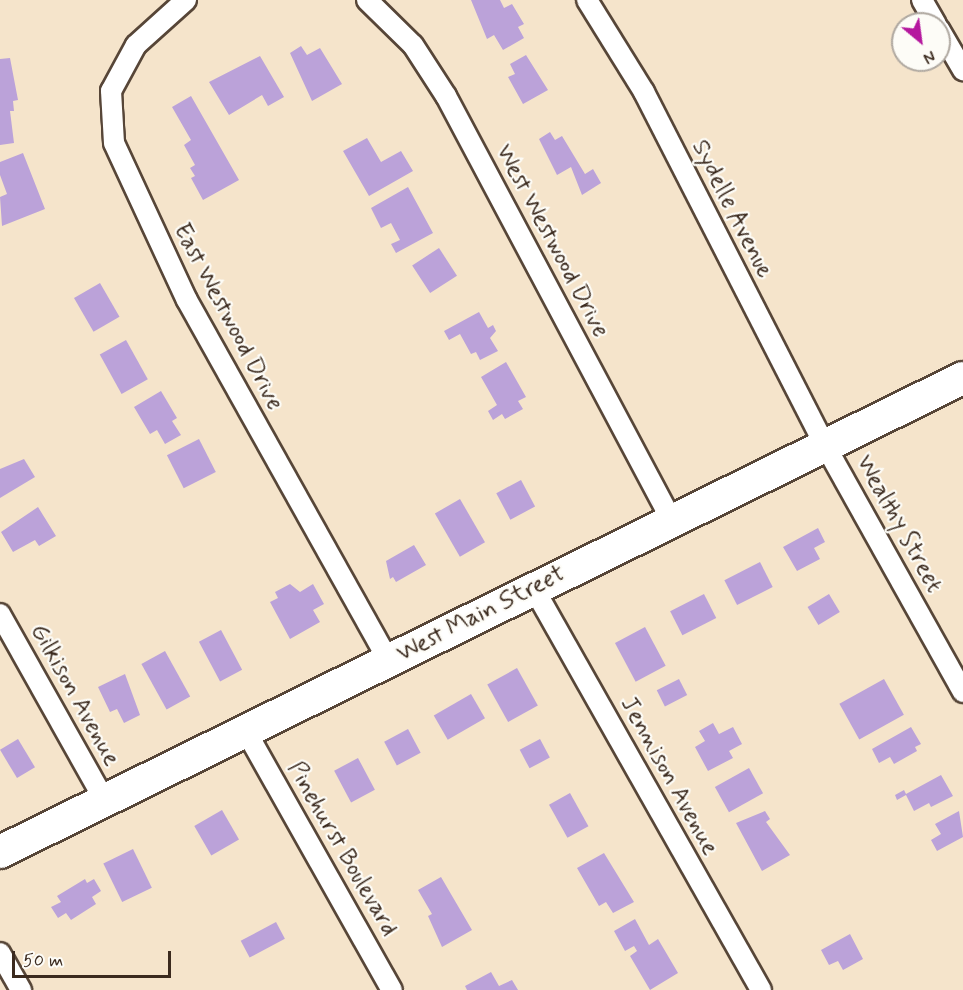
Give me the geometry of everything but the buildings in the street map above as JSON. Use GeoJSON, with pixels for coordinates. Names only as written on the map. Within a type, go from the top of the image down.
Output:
{"type":"FeatureCollection","features":[{"type":"Feature","properties":{"kind":"main road","name":"West Main Street"},"geometry":{"type":"LineString","coordinates":[[0,852],[247,733],[533,587],[963,378]]}},
{"type":"Feature","properties":{"kind":"street","name":"East Westwood Drive"},"geometry":{"type":"LineString","coordinates":[[186,0],[136,45],[111,91],[114,142],[188,300],[389,661]]}},
{"type":"Feature","properties":{"kind":"street","name":"West Westwood Drive"},"geometry":{"type":"LineString","coordinates":[[367,0],[413,45],[446,96],[672,521]]}},
{"type":"Feature","properties":{"kind":"street","name":"Sydelle Avenue"},"geometry":{"type":"LineString","coordinates":[[587,0],[644,92],[825,445]]}},
{"type":"Feature","properties":{"kind":"street"},"geometry":{"type":"LineString","coordinates":[[951,50],[963,70]]}},
{"type":"Feature","properties":{"kind":"street","name":"Wealthy Street"},"geometry":{"type":"LineString","coordinates":[[825,445],[963,692]]}},
{"type":"Feature","properties":{"kind":"street","name":"Jennison Avenue"},"geometry":{"type":"LineString","coordinates":[[533,587],[761,990]]}},
{"type":"Feature","properties":{"kind":"street","name":"Gilkison Avenue"},"geometry":{"type":"LineString","coordinates":[[0,614],[105,801]]}},
{"type":"Feature","properties":{"kind":"street","name":"Pinehurst Boulevard"},"geometry":{"type":"LineString","coordinates":[[247,733],[392,990]]}},
{"type":"Feature","properties":{"kind":"street"},"geometry":{"type":"LineString","coordinates":[[0,954],[21,990]]}}]}
